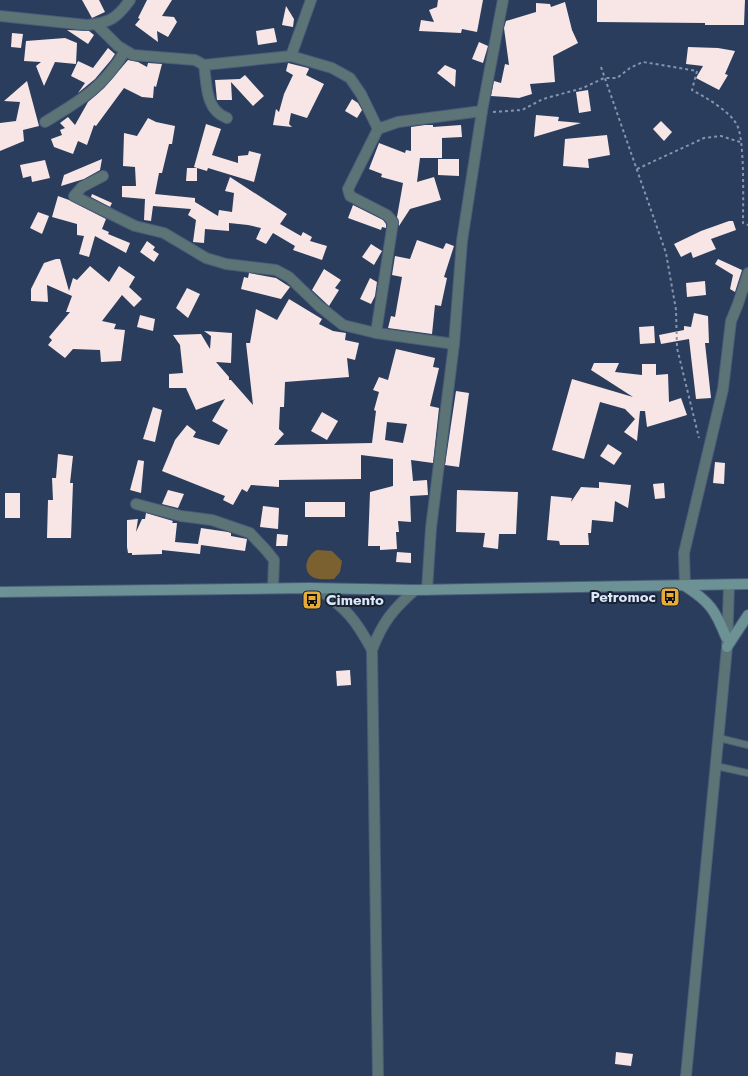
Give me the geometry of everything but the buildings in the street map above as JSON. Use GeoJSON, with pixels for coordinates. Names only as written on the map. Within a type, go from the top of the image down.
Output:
{"type":"FeatureCollection","features":[{"type":"Feature","properties":{"kind":"main road"},"geometry":{"type":"LineString","coordinates":[[0,592],[274,588],[427,590],[748,584]]}},
{"type":"Feature","properties":{"kind":"main road"},"geometry":{"type":"LineString","coordinates":[[685,586],[703,598],[716,613],[726,642]]}},
{"type":"Feature","properties":{"kind":"main road"},"geometry":{"type":"LineString","coordinates":[[726,642],[748,615]]}},
{"type":"Feature","properties":{"kind":"street"},"geometry":{"type":"LineString","coordinates":[[0,16],[87,25],[96,24],[106,22],[120,14],[130,0]]}},
{"type":"Feature","properties":{"kind":"street"},"geometry":{"type":"LineString","coordinates":[[291,56],[311,0]]}},
{"type":"Feature","properties":{"kind":"street"},"geometry":{"type":"LineString","coordinates":[[427,590],[431,528],[454,344],[462,241],[482,111],[503,0]]}},
{"type":"Feature","properties":{"kind":"street"},"geometry":{"type":"LineString","coordinates":[[96,24],[125,51],[133,55],[195,60],[204,65],[291,56],[332,68],[350,78],[361,94],[378,129]]}},
{"type":"Feature","properties":{"kind":"street"},"geometry":{"type":"LineString","coordinates":[[46,122],[88,96],[115,69],[125,51]]}},
{"type":"Feature","properties":{"kind":"street"},"geometry":{"type":"LineString","coordinates":[[204,65],[210,104],[214,112],[227,118]]}},
{"type":"Feature","properties":{"kind":"street"},"geometry":{"type":"LineString","coordinates":[[376,333],[393,222],[387,215],[350,196],[348,189],[378,129],[398,122],[482,111]]}},
{"type":"Feature","properties":{"kind":"street"},"geometry":{"type":"LineString","coordinates":[[103,176],[82,187],[74,196],[135,226],[164,233],[206,258],[226,264],[276,270],[288,277],[318,306],[342,325],[376,333],[454,344]]}},
{"type":"Feature","properties":{"kind":"street"},"geometry":{"type":"LineString","coordinates":[[685,586],[684,553],[723,389],[731,321],[748,273]]}},
{"type":"Feature","properties":{"kind":"street"},"geometry":{"type":"LineString","coordinates":[[136,504],[181,516],[212,520],[250,533],[274,560],[274,588]]}},
{"type":"Feature","properties":{"kind":"street"},"geometry":{"type":"LineString","coordinates":[[686,1076],[719,738],[729,585]]}},
{"type":"Feature","properties":{"kind":"street"},"geometry":{"type":"LineString","coordinates":[[318,589],[346,610],[359,626],[372,650]]}},
{"type":"Feature","properties":{"kind":"street"},"geometry":{"type":"LineString","coordinates":[[378,1076],[372,650],[381,627],[390,614],[415,590]]}},
{"type":"Feature","properties":{"kind":"lane"},"geometry":{"type":"LineString","coordinates":[[719,738],[748,745]]}},
{"type":"Feature","properties":{"kind":"lane"},"geometry":{"type":"LineString","coordinates":[[716,766],[748,773]]}},
{"type":"Feature","properties":{"kind":"path"},"geometry":{"type":"LineString","coordinates":[[482,111],[502,112],[522,110],[543,99],[583,88],[604,78],[617,78],[630,68],[643,62],[697,72],[692,90],[714,102],[737,125],[741,142],[743,223],[748,225]]}},
{"type":"Feature","properties":{"kind":"path"},"geometry":{"type":"LineString","coordinates":[[601,67],[666,254],[676,310],[677,348],[700,440]]}},
{"type":"Feature","properties":{"kind":"path"},"geometry":{"type":"LineString","coordinates":[[637,169],[704,138],[721,136],[741,142]]}},
{"type":"Feature","properties":{"kind":"shaded area"},"geometry":{"type":"Polygon","coordinates":[[[317,550],[332,551],[342,561],[340,572],[334,579],[317,579],[311,576],[308,572],[308,560],[313,552],[317,550]]]}},
{"type":"Feature","properties":{"kind":"place","name":"Petromoc"},"geometry":{"type":"Point","coordinates":[670,597]}},
{"type":"Feature","properties":{"kind":"place","name":"Cimento"},"geometry":{"type":"Point","coordinates":[312,600]}}]}
